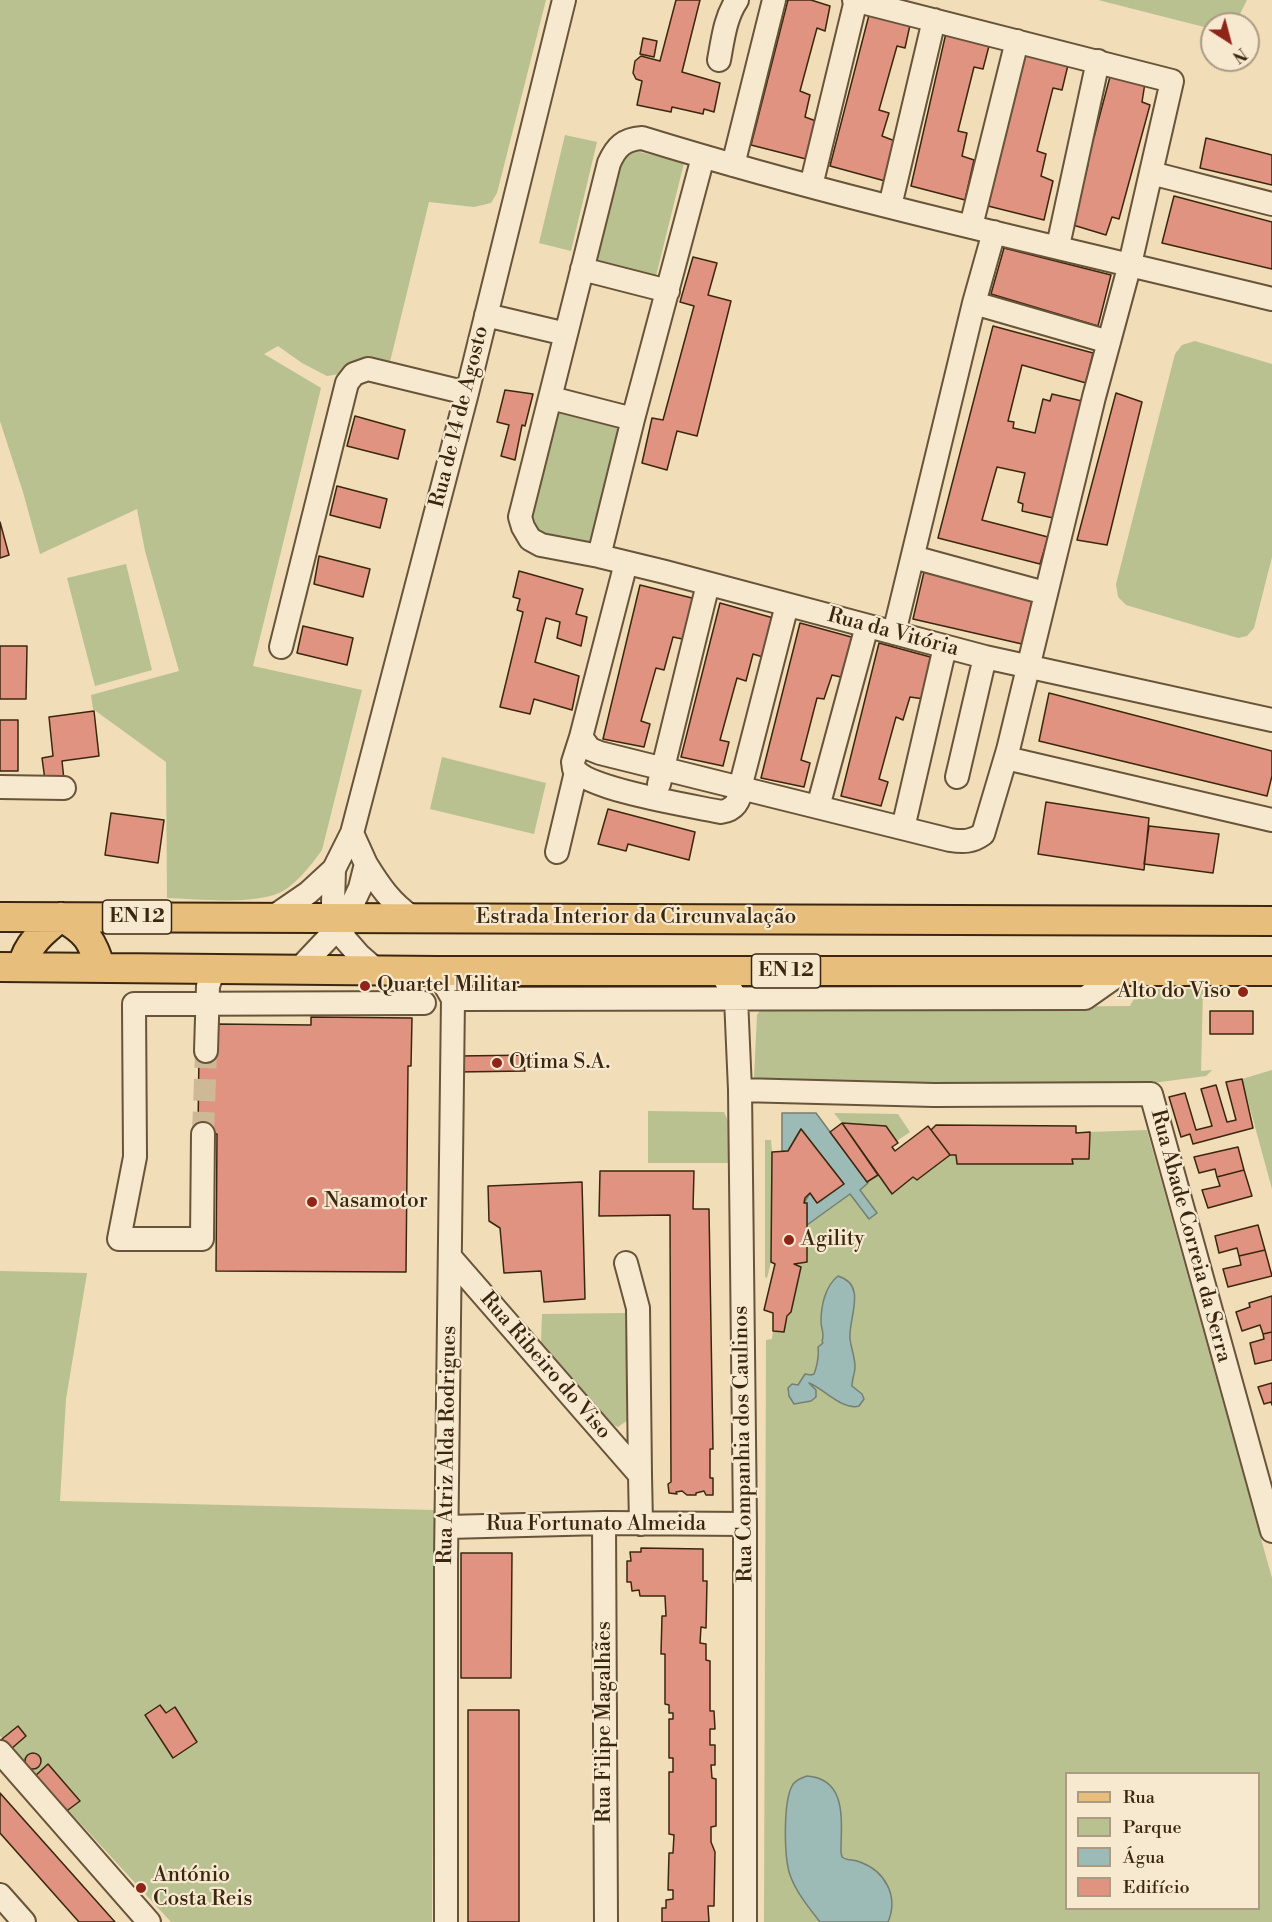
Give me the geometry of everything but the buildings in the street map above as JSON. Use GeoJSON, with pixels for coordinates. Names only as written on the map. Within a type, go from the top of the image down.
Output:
{"type":"FeatureCollection","features":[{"type":"Feature","properties":{"kind":"main road","name":"Estrada Interior da Circunvalação"},"geometry":{"type":"LineString","coordinates":[[0,917],[1272,921]]}},
{"type":"Feature","properties":{"kind":"main road"},"geometry":{"type":"LineString","coordinates":[[11,967],[26,953],[43,931],[61,917],[80,928],[92,944],[101,968]]}},
{"type":"Feature","properties":{"kind":"main road","name":"EN 12"},"geometry":{"type":"LineString","coordinates":[[11,967],[437,971],[1272,971]]}},
{"type":"Feature","properties":{"kind":"street","name":"Rua de 14 de Agosto"},"geometry":{"type":"LineString","coordinates":[[273,917],[308,893],[334,869],[352,833],[467,393],[564,0]]}},
{"type":"Feature","properties":{"kind":"street"},"geometry":{"type":"LineString","coordinates":[[719,60],[731,9],[737,0]]}},
{"type":"Feature","properties":{"kind":"street"},"geometry":{"type":"LineString","coordinates":[[734,165],[774,0]]}},
{"type":"Feature","properties":{"kind":"street"},"geometry":{"type":"LineString","coordinates":[[581,737],[594,752],[950,840],[964,842],[975,840],[983,834],[1006,758],[1045,593],[1130,264],[1172,81],[855,0],[811,186]]}},
{"type":"Feature","properties":{"kind":"street"},"geometry":{"type":"LineString","coordinates":[[890,206],[934,20]]}},
{"type":"Feature","properties":{"kind":"street"},"geometry":{"type":"LineString","coordinates":[[971,226],[1017,41]]}},
{"type":"Feature","properties":{"kind":"street"},"geometry":{"type":"LineString","coordinates":[[1058,246],[1098,61]]}},
{"type":"Feature","properties":{"kind":"street"},"geometry":{"type":"LineString","coordinates":[[633,419],[551,398],[609,163],[613,153],[622,143],[632,138],[642,138],[703,157],[890,206],[1272,299]]}},
{"type":"Feature","properties":{"kind":"street"},"geometry":{"type":"LineString","coordinates":[[599,556],[703,157]]}},
{"type":"Feature","properties":{"kind":"street"},"geometry":{"type":"LineString","coordinates":[[1151,173],[1272,204]]}},
{"type":"Feature","properties":{"kind":"street"},"geometry":{"type":"LineString","coordinates":[[894,633],[974,303],[994,232]]}},
{"type":"Feature","properties":{"kind":"street"},"geometry":{"type":"LineString","coordinates":[[582,269],[668,291]]}},
{"type":"Feature","properties":{"kind":"street"},"geometry":{"type":"LineString","coordinates":[[974,303],[1109,342]]}},
{"type":"Feature","properties":{"kind":"street"},"geometry":{"type":"LineString","coordinates":[[486,315],[566,334]]}},
{"type":"Feature","properties":{"kind":"street"},"geometry":{"type":"LineString","coordinates":[[280,647],[346,382],[354,374],[368,369],[467,393]]}},
{"type":"Feature","properties":{"kind":"street","name":"Rua da Vitória"},"geometry":{"type":"LineString","coordinates":[[551,398],[520,517],[530,539],[541,545],[599,556],[986,657],[1272,720]]}},
{"type":"Feature","properties":{"kind":"street"},"geometry":{"type":"LineString","coordinates":[[912,557],[1045,593]]}},
{"type":"Feature","properties":{"kind":"street"},"geometry":{"type":"LineString","coordinates":[[557,852],[576,772],[573,762],[626,563]]}},
{"type":"Feature","properties":{"kind":"street"},"geometry":{"type":"LineString","coordinates":[[656,798],[708,584]]}},
{"type":"Feature","properties":{"kind":"street"},"geometry":{"type":"LineString","coordinates":[[576,772],[590,782],[610,788],[721,812],[731,809],[740,797],[740,788],[787,605]]}},
{"type":"Feature","properties":{"kind":"street"},"geometry":{"type":"LineString","coordinates":[[818,807],[867,626]]}},
{"type":"Feature","properties":{"kind":"street"},"geometry":{"type":"LineString","coordinates":[[903,828],[945,647]]}},
{"type":"Feature","properties":{"kind":"street"},"geometry":{"type":"LineString","coordinates":[[957,777],[986,657]]}},
{"type":"Feature","properties":{"kind":"street"},"geometry":{"type":"LineString","coordinates":[[1006,758],[1272,820]]}},
{"type":"Feature","properties":{"kind":"street"},"geometry":{"type":"LineString","coordinates":[[0,787],[64,788]]}},
{"type":"Feature","properties":{"kind":"street"},"geometry":{"type":"LineString","coordinates":[[352,833],[366,864],[385,893],[397,907],[412,917]]}},
{"type":"Feature","properties":{"kind":"street"},"geometry":{"type":"LineString","coordinates":[[299,969],[329,940],[340,919],[353,903],[360,888],[366,864]]}},
{"type":"Feature","properties":{"kind":"street","name":"Rua de 14 de Agosto"},"geometry":{"type":"LineString","coordinates":[[334,869],[333,904],[340,919],[342,932],[345,939],[375,969]]}},
{"type":"Feature","properties":{"kind":"street"},"geometry":{"type":"LineString","coordinates":[[206,1051],[208,986],[214,969]]}},
{"type":"Feature","properties":{"kind":"street"},"geometry":{"type":"LineString","coordinates":[[437,971],[453,999],[1085,998],[1122,972]]}},
{"type":"Feature","properties":{"kind":"street","name":"Rua Companhia dos Caulinos"},"geometry":{"type":"LineString","coordinates":[[720,971],[736,998],[740,1090],[745,1524],[745,1922]]}},
{"type":"Feature","properties":{"kind":"street"},"geometry":{"type":"LineString","coordinates":[[827,971],[849,997]]}},
{"type":"Feature","properties":{"kind":"street","name":"Rua Atriz Alda Rodrigues"},"geometry":{"type":"LineString","coordinates":[[446,1922],[447,1527],[453,999]]}},
{"type":"Feature","properties":{"kind":"street"},"geometry":{"type":"LineString","coordinates":[[203,1134],[202,1239],[119,1239],[135,1157],[134,1004],[424,1003]]}},
{"type":"Feature","properties":{"kind":"street","name":"Rua Abade Correia da Serra"},"geometry":{"type":"LineString","coordinates":[[740,1090],[934,1095],[1151,1094],[1272,1531]]}},
{"type":"Feature","properties":{"kind":"street","name":"Rua Ribeiro do Viso"},"geometry":{"type":"LineString","coordinates":[[451,1257],[640,1475]]}},
{"type":"Feature","properties":{"kind":"street","name":"Rua Ribeiro do Viso"},"geometry":{"type":"LineString","coordinates":[[626,1263],[638,1308],[641,1524]]}},
{"type":"Feature","properties":{"kind":"street","name":"Rua Fortunato Almeida"},"geometry":{"type":"LineString","coordinates":[[447,1527],[604,1523],[745,1524]]}},
{"type":"Feature","properties":{"kind":"street","name":"Rua Filipe Magalhães"},"geometry":{"type":"LineString","coordinates":[[604,1523],[606,1922]]}},
{"type":"Feature","properties":{"kind":"street"},"geometry":{"type":"LineString","coordinates":[[0,1752],[149,1922]]}},
{"type":"Feature","properties":{"kind":"street"},"geometry":{"type":"LineString","coordinates":[[0,1895],[24,1922]]}},
{"type":"Feature","properties":{"kind":"green space"},"geometry":{"type":"Polygon","coordinates":[[[0,0],[546,0],[497,193],[491,203],[474,207],[429,202],[389,366],[327,376],[302,363],[278,346],[264,354],[321,388],[253,666],[362,690],[322,850],[297,880],[285,890],[268,897],[240,900],[167,898],[166,762],[93,709],[91,695],[179,671],[145,551],[137,509],[40,554],[0,421],[0,0]]]}},
{"type":"Feature","properties":{"kind":"green space"},"geometry":{"type":"Polygon","coordinates":[[[1098,0],[1247,0],[1241,12],[1200,12],[1200,26],[1098,0]]]}},
{"type":"Feature","properties":{"kind":"green space"},"geometry":{"type":"Polygon","coordinates":[[[565,135],[597,142],[571,251],[539,243],[565,135]]]}},
{"type":"Feature","properties":{"kind":"green space"},"geometry":{"type":"Polygon","coordinates":[[[624,148],[684,163],[656,276],[596,261],[624,148]]]}},
{"type":"Feature","properties":{"kind":"green space"},"geometry":{"type":"Polygon","coordinates":[[[1195,341],[1272,364],[1272,557],[1254,628],[1247,636],[1238,638],[1126,605],[1118,597],[1116,584],[1175,354],[1182,345],[1195,341]]]}},
{"type":"Feature","properties":{"kind":"green space"},"geometry":{"type":"Polygon","coordinates":[[[558,413],[619,428],[589,544],[529,529],[558,413]]]}},
{"type":"Feature","properties":{"kind":"green space"},"geometry":{"type":"Polygon","coordinates":[[[126,564],[152,670],[95,686],[67,578],[126,564]]]}},
{"type":"Feature","properties":{"kind":"green space"},"geometry":{"type":"Polygon","coordinates":[[[442,757],[546,783],[534,834],[430,809],[442,757]]]}},
{"type":"Feature","properties":{"kind":"green space"},"geometry":{"type":"Polygon","coordinates":[[[1139,989],[1203,989],[1201,1071],[1212,1070],[1206,1076],[1145,1084],[835,1087],[756,1080],[754,1077],[757,1015],[761,1009],[1130,1006],[1139,989]]]}},
{"type":"Feature","properties":{"kind":"green space"},"geometry":{"type":"Polygon","coordinates":[[[1272,1070],[1272,1189],[1242,1079],[1272,1070]]]}},
{"type":"Feature","properties":{"kind":"green space"},"geometry":{"type":"Polygon","coordinates":[[[648,1111],[724,1112],[729,1123],[729,1163],[648,1163],[648,1111]]]}},
{"type":"Feature","properties":{"kind":"green space"},"geometry":{"type":"Polygon","coordinates":[[[834,1113],[898,1114],[910,1132],[897,1141],[886,1126],[842,1123],[834,1113]]]}},
{"type":"Feature","properties":{"kind":"green space"},"geometry":{"type":"Polygon","coordinates":[[[1147,1130],[1272,1578],[1272,1922],[764,1922],[766,1340],[772,1339],[773,1331],[784,1332],[801,1267],[794,1264],[807,1262],[807,1225],[850,1194],[870,1218],[877,1213],[860,1189],[878,1175],[892,1194],[913,1177],[917,1180],[950,1155],[1073,1163],[1072,1159],[1089,1159],[1090,1132],[1147,1130]]]}},
{"type":"Feature","properties":{"kind":"green space"},"geometry":{"type":"Polygon","coordinates":[[[765,1140],[771,1140],[772,1152],[771,1262],[767,1278],[765,1277],[765,1140]]]}},
{"type":"Feature","properties":{"kind":"green space"},"geometry":{"type":"Polygon","coordinates":[[[0,1271],[87,1273],[66,1399],[60,1501],[435,1510],[432,1922],[171,1922],[0,1736],[0,1271]]]}},
{"type":"Feature","properties":{"kind":"green space"},"geometry":{"type":"Polygon","coordinates":[[[625,1313],[628,1420],[618,1427],[613,1425],[541,1342],[542,1314],[625,1313]]]}},
{"type":"Feature","properties":{"kind":"water"},"geometry":{"type":"Polygon","coordinates":[[[782,1113],[816,1113],[868,1183],[860,1190],[877,1213],[869,1219],[850,1194],[807,1225],[807,1203],[804,1203],[810,1193],[818,1203],[844,1184],[801,1129],[788,1151],[782,1151],[782,1113]]]}},
{"type":"Feature","properties":{"kind":"water"},"geometry":{"type":"Polygon","coordinates":[[[838,1276],[847,1280],[854,1294],[850,1331],[855,1367],[852,1386],[862,1394],[864,1399],[859,1406],[846,1405],[809,1383],[816,1390],[816,1397],[811,1401],[794,1404],[789,1396],[788,1388],[792,1384],[798,1385],[805,1374],[814,1374],[818,1361],[818,1347],[823,1343],[821,1322],[823,1303],[830,1285],[838,1276]]]}},
{"type":"Feature","properties":{"kind":"water"},"geometry":{"type":"Polygon","coordinates":[[[807,1776],[820,1779],[830,1785],[836,1793],[841,1816],[842,1857],[869,1866],[883,1878],[888,1886],[892,1903],[888,1922],[820,1922],[796,1888],[788,1867],[785,1830],[787,1805],[793,1784],[807,1776]]]}},
{"type":"Feature","properties":{"kind":"tunnel"},"geometry":{"type":"LineString","coordinates":[[203,1134],[206,1051]]}},
{"type":"Feature","properties":{"kind":"place","name":"Quartel Militar"},"geometry":{"type":"Point","coordinates":[365,986]}},
{"type":"Feature","properties":{"kind":"place","name":"Alto do Viso"},"geometry":{"type":"Point","coordinates":[1243,992]}},
{"type":"Feature","properties":{"kind":"place","name":"Otima S.A."},"geometry":{"type":"Point","coordinates":[497,1063]}},
{"type":"Feature","properties":{"kind":"place","name":"Nasamotor"},"geometry":{"type":"Point","coordinates":[312,1202]}},
{"type":"Feature","properties":{"kind":"place","name":"Agility"},"geometry":{"type":"Point","coordinates":[789,1240]}},
{"type":"Feature","properties":{"kind":"place","name":"António Costa Reis"},"geometry":{"type":"Point","coordinates":[141,1888]}}]}
